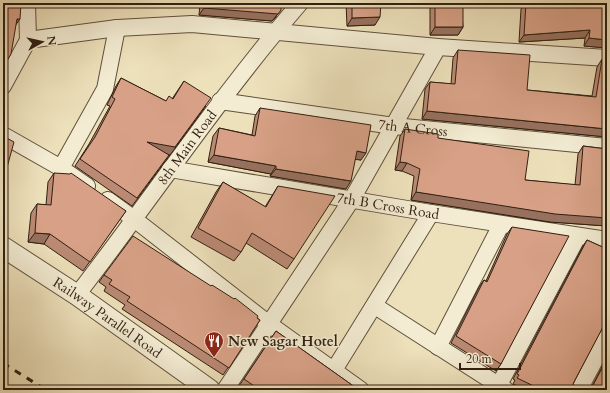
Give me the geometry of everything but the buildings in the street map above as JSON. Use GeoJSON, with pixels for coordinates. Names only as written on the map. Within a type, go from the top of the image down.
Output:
{"type":"FeatureCollection","features":[{"type":"Feature","properties":{"kind":"street"},"geometry":{"type":"LineString","coordinates":[[3,86],[28,40],[27,3]]}},
{"type":"Feature","properties":{"kind":"street","name":"8th Main Road"},"geometry":{"type":"LineString","coordinates":[[77,295],[220,101],[300,3]]}},
{"type":"Feature","properties":{"kind":"street"},"geometry":{"type":"LineString","coordinates":[[28,40],[117,28],[192,24],[438,46],[607,58]]}},
{"type":"Feature","properties":{"kind":"street"},"geometry":{"type":"LineString","coordinates":[[61,168],[105,89],[117,28]]}},
{"type":"Feature","properties":{"kind":"street"},"geometry":{"type":"LineString","coordinates":[[225,390],[352,199],[438,46]]}},
{"type":"Feature","properties":{"kind":"street","name":"7th A Cross"},"geometry":{"type":"LineString","coordinates":[[220,101],[394,126],[607,147]]}},
{"type":"Feature","properties":{"kind":"street"},"geometry":{"type":"LineString","coordinates":[[3,135],[61,168],[134,219],[269,324],[361,390]]}},
{"type":"Feature","properties":{"kind":"street","name":"7th B Cross Road"},"geometry":{"type":"LineString","coordinates":[[170,169],[352,199],[431,214],[607,240]]}},
{"type":"Feature","properties":{"kind":"street"},"geometry":{"type":"LineString","coordinates":[[334,370],[431,214]]}},
{"type":"Feature","properties":{"kind":"street"},"geometry":{"type":"LineString","coordinates":[[438,346],[502,224]]}},
{"type":"Feature","properties":{"kind":"street"},"geometry":{"type":"LineString","coordinates":[[375,306],[503,388],[578,236]]}},
{"type":"Feature","properties":{"kind":"street","name":"Railway Parallel Road"},"geometry":{"type":"LineString","coordinates":[[3,247],[77,295],[210,390]]}},
{"type":"Feature","properties":{"kind":"street"},"geometry":{"type":"LineString","coordinates":[[579,390],[607,337]]}},
{"type":"Feature","properties":{"kind":"railway"},"geometry":{"type":"LineString","coordinates":[[3,363],[46,390]]}},
{"type":"Feature","properties":{"kind":"railway"},"geometry":{"type":"LineString","coordinates":[[3,384],[12,390]]}},
{"type":"Feature","properties":{"kind":"place","name":"New Sagar Hotel"},"geometry":{"type":"Point","coordinates":[214,358]}}]}
